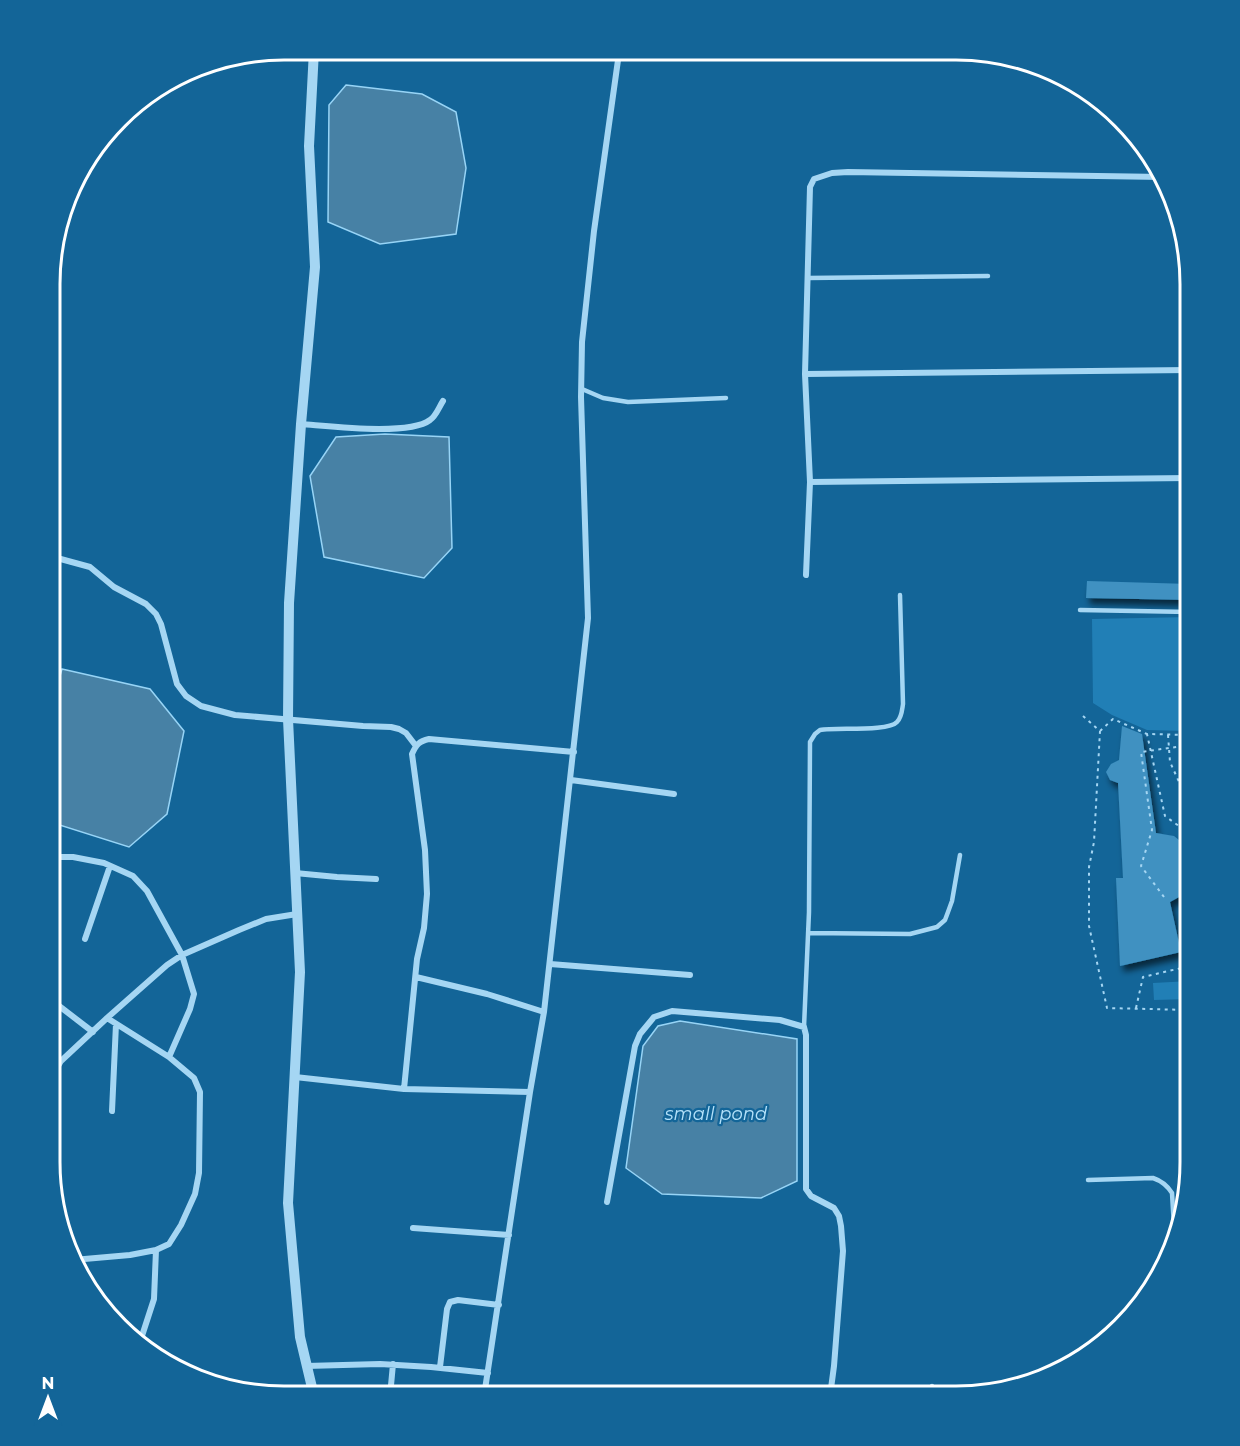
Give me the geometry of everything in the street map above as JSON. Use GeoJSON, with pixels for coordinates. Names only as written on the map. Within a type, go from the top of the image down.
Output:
{"type":"FeatureCollection","features":[{"type":"Feature","properties":{"kind":"street"},"geometry":{"type":"LineString","coordinates":[[311,1386],[300,1337],[288,1203],[300,972],[288,719],[290,603],[301,424],[315,267],[309,146],[313,60]]}},
{"type":"Feature","properties":{"kind":"street"},"geometry":{"type":"LineString","coordinates":[[486,1386],[544,1012],[588,618],[582,342],[594,231],[618,60]]}},
{"type":"Feature","properties":{"kind":"street"},"geometry":{"type":"LineString","coordinates":[[806,575],[810,482],[806,374],[810,187],[814,179],[832,173],[848,172],[1153,177]]}},
{"type":"Feature","properties":{"kind":"street"},"geometry":{"type":"LineString","coordinates":[[806,374],[1180,370]]}},
{"type":"Feature","properties":{"kind":"street"},"geometry":{"type":"LineString","coordinates":[[301,424],[366,428],[418,426],[430,421],[443,401]]}},
{"type":"Feature","properties":{"kind":"street"},"geometry":{"type":"LineString","coordinates":[[810,482],[1180,478]]}},
{"type":"Feature","properties":{"kind":"street"},"geometry":{"type":"LineString","coordinates":[[60,559],[90,567],[114,586],[146,604],[156,614],[161,624],[177,684],[186,696],[201,706],[235,715],[391,727],[406,733],[416,746]]}},
{"type":"Feature","properties":{"kind":"street"},"geometry":{"type":"LineString","coordinates":[[404,1089],[417,959],[424,928],[427,894],[425,850],[412,754],[416,746],[421,741],[429,739],[574,752]]}},
{"type":"Feature","properties":{"kind":"street"},"geometry":{"type":"LineString","coordinates":[[571,780],[674,794]]}},
{"type":"Feature","properties":{"kind":"street"},"geometry":{"type":"LineString","coordinates":[[60,856],[104,863],[133,876],[147,891],[183,955],[192,982],[194,1000],[169,1058]]}},
{"type":"Feature","properties":{"kind":"street"},"geometry":{"type":"LineString","coordinates":[[85,939],[110,866]]}},
{"type":"Feature","properties":{"kind":"street"},"geometry":{"type":"LineString","coordinates":[[295,873],[376,879]]}},
{"type":"Feature","properties":{"kind":"street"},"geometry":{"type":"LineString","coordinates":[[61,1061],[159,972],[183,955],[266,920],[297,914]]}},
{"type":"Feature","properties":{"kind":"street"},"geometry":{"type":"LineString","coordinates":[[550,964],[690,975]]}},
{"type":"Feature","properties":{"kind":"street"},"geometry":{"type":"LineString","coordinates":[[416,977],[488,994],[544,1012]]}},
{"type":"Feature","properties":{"kind":"street"},"geometry":{"type":"LineString","coordinates":[[60,1007],[93,1032]]}},
{"type":"Feature","properties":{"kind":"street"},"geometry":{"type":"LineString","coordinates":[[608,1202],[635,1046],[640,1035],[654,1017],[672,1011],[780,1020],[804,1027],[806,1035],[806,1189],[811,1196],[834,1208],[841,1226],[843,1251],[831,1386]]}},
{"type":"Feature","properties":{"kind":"street"},"geometry":{"type":"LineString","coordinates":[[82,1259],[130,1255],[156,1250],[169,1244],[181,1225],[195,1194],[199,1173],[200,1092],[194,1078],[169,1058],[107,1018]]}},
{"type":"Feature","properties":{"kind":"street"},"geometry":{"type":"LineString","coordinates":[[112,1111],[116,1024]]}},
{"type":"Feature","properties":{"kind":"street"},"geometry":{"type":"LineString","coordinates":[[295,1077],[404,1089],[530,1092]]}},
{"type":"Feature","properties":{"kind":"street"},"geometry":{"type":"LineString","coordinates":[[413,1228],[509,1235]]}},
{"type":"Feature","properties":{"kind":"street"},"geometry":{"type":"LineString","coordinates":[[142,1335],[153,1299],[156,1250]]}},
{"type":"Feature","properties":{"kind":"street"},"geometry":{"type":"LineString","coordinates":[[440,1368],[447,1309],[450,1302],[458,1300],[499,1305]]}},
{"type":"Feature","properties":{"kind":"street"},"geometry":{"type":"LineString","coordinates":[[306,1366],[393,1364],[488,1373]]}},
{"type":"Feature","properties":{"kind":"street"},"geometry":{"type":"LineString","coordinates":[[391,1386],[393,1364]]}},
{"type":"Feature","properties":{"kind":"lane"},"geometry":{"type":"LineString","coordinates":[[808,278],[988,276]]}},
{"type":"Feature","properties":{"kind":"lane"},"geometry":{"type":"LineString","coordinates":[[582,389],[603,398],[628,402],[726,398]]}},
{"type":"Feature","properties":{"kind":"lane"},"geometry":{"type":"LineString","coordinates":[[804,1027],[808,933],[810,742],[820,730],[883,727],[893,725],[898,721],[903,704],[900,595]]}},
{"type":"Feature","properties":{"kind":"lane"},"geometry":{"type":"LineString","coordinates":[[1080,610],[1180,612]]}},
{"type":"Feature","properties":{"kind":"lane"},"geometry":{"type":"LineString","coordinates":[[808,933],[910,934],[937,927],[945,920],[952,901],[960,855]]}},
{"type":"Feature","properties":{"kind":"lane"},"geometry":{"type":"LineString","coordinates":[[1088,1180],[1153,1178],[1162,1181],[1172,1193],[1173,1215]]}},
{"type":"Feature","properties":{"kind":"path"},"geometry":{"type":"LineString","coordinates":[[1083,716],[1100,731]]}},
{"type":"Feature","properties":{"kind":"path"},"geometry":{"type":"LineString","coordinates":[[1180,735],[1147,734],[1113,719],[1100,731],[1094,842],[1089,867],[1089,926],[1107,1008],[1180,1010]]}},
{"type":"Feature","properties":{"kind":"path"},"geometry":{"type":"LineString","coordinates":[[1147,734],[1165,816],[1180,827]]}},
{"type":"Feature","properties":{"kind":"path"},"geometry":{"type":"LineString","coordinates":[[1168,735],[1170,762],[1180,784]]}},
{"type":"Feature","properties":{"kind":"path"},"geometry":{"type":"LineString","coordinates":[[1164,897],[1141,866],[1152,830],[1141,752],[1180,746]]}},
{"type":"Feature","properties":{"kind":"path"},"geometry":{"type":"LineString","coordinates":[[1136,1008],[1143,977],[1180,968]]}},
{"type":"Feature","properties":{"kind":"shaded area"},"geometry":{"type":"Polygon","coordinates":[[[1180,617],[1180,731],[1147,730],[1112,715],[1093,703],[1092,619],[1180,617]]]}},
{"type":"Feature","properties":{"kind":"shaded area"},"geometry":{"type":"Polygon","coordinates":[[[1180,982],[1180,999],[1154,1000],[1153,983],[1180,982]]]}},
{"type":"Feature","properties":{"kind":"water"},"geometry":{"type":"Polygon","coordinates":[[[346,85],[422,94],[456,112],[466,168],[456,234],[380,244],[328,222],[329,105],[346,85]]]}},
{"type":"Feature","properties":{"kind":"water"},"geometry":{"type":"Polygon","coordinates":[[[385,434],[449,437],[452,548],[424,578],[324,557],[310,476],[336,437],[385,434]]]}},
{"type":"Feature","properties":{"kind":"water"},"geometry":{"type":"Polygon","coordinates":[[[62,669],[150,689],[184,731],[167,814],[129,847],[60,825],[60,676],[62,669]]]}},
{"type":"Feature","properties":{"kind":"water","name":"small pond"},"geometry":{"type":"Polygon","coordinates":[[[680,1021],[797,1039],[797,1181],[761,1198],[662,1194],[626,1168],[643,1046],[658,1026],[680,1021]]]}},
{"type":"Feature","properties":{"kind":"building"},"geometry":{"type":"Polygon","coordinates":[[[1087,581],[1180,584],[1180,600],[1086,598],[1087,581]]]}},
{"type":"Feature","properties":{"kind":"building"},"geometry":{"type":"Polygon","coordinates":[[[1122,726],[1142,734],[1156,833],[1174,836],[1180,841],[1180,896],[1170,902],[1180,952],[1120,966],[1116,878],[1123,878],[1118,783],[1110,780],[1106,772],[1111,764],[1119,760],[1122,726]]]}}]}
